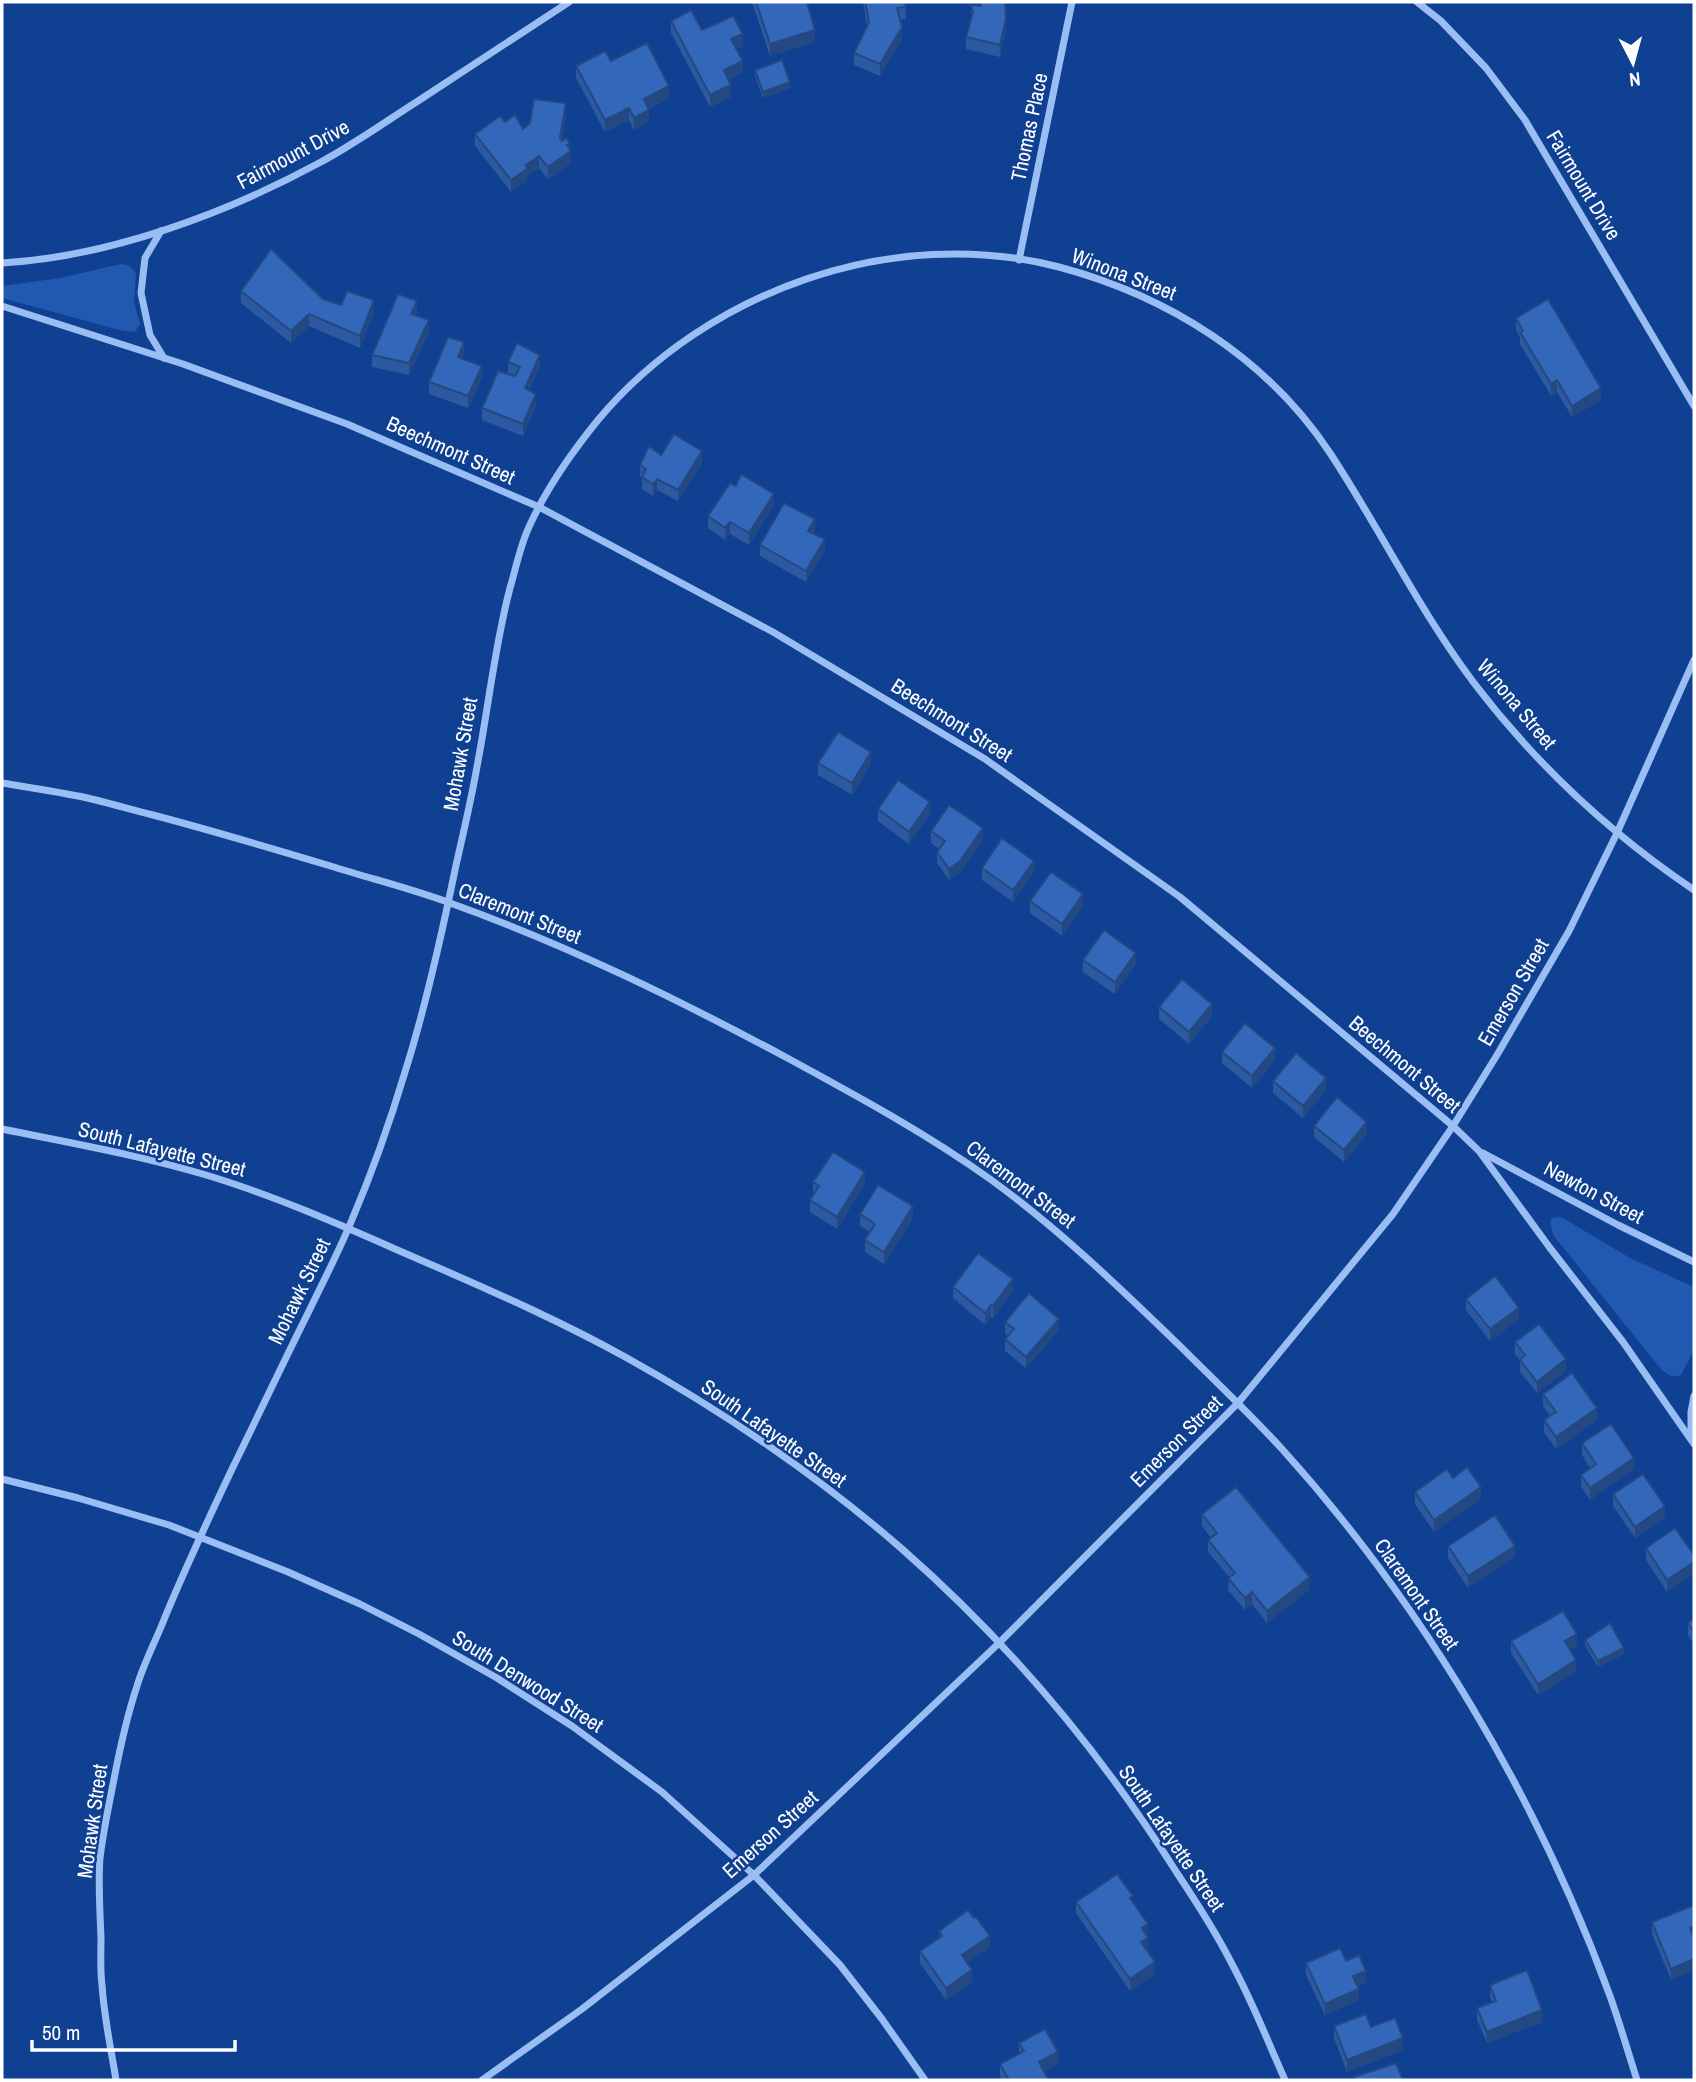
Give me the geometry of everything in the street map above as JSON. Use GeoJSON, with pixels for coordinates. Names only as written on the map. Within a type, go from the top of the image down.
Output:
{"type":"FeatureCollection","features":[{"type":"Feature","properties":{"kind":"street","name":"Fairmount Drive"},"geometry":{"type":"LineString","coordinates":[[2,263],[22,262],[104,247],[246,200],[320,163],[569,2]]}},
{"type":"Feature","properties":{"kind":"street","name":"Thomas Place"},"geometry":{"type":"LineString","coordinates":[[1019,260],[1072,2]]}},
{"type":"Feature","properties":{"kind":"street","name":"Fairmount Drive"},"geometry":{"type":"LineString","coordinates":[[1417,2],[1441,21],[1486,68],[1525,120],[1694,406]]}},
{"type":"Feature","properties":{"kind":"street"},"geometry":{"type":"LineString","coordinates":[[162,230],[145,258],[141,293],[150,335],[164,358]]}},
{"type":"Feature","properties":{"kind":"street","name":"Winona Street"},"geometry":{"type":"LineString","coordinates":[[539,507],[573,453],[618,397],[644,372],[728,313],[799,281],[870,262],[954,255],[991,256],[1054,266],[1109,283],[1152,301],[1213,336],[1268,379],[1300,414],[1328,451],[1421,606],[1472,680],[1550,770],[1617,833],[1694,890]]}},
{"type":"Feature","properties":{"kind":"street","name":"Beechmont Street"},"geometry":{"type":"LineString","coordinates":[[2,306],[164,358],[348,424],[539,507],[773,632],[985,760],[1180,897],[1453,1126],[1479,1151],[1623,1342],[1693,1441]]}},
{"type":"Feature","properties":{"kind":"street","name":"Mohawk Street"},"geometry":{"type":"LineString","coordinates":[[116,2080],[101,1984],[100,1863],[114,1779],[136,1688],[184,1568],[349,1229],[386,1131],[431,980],[478,761],[501,623],[525,535],[539,507]]}},
{"type":"Feature","properties":{"kind":"street","name":"Emerson Street"},"geometry":{"type":"LineString","coordinates":[[482,2080],[582,2009],[754,1875],[998,1644],[1238,1404],[1393,1214],[1497,1055],[1569,931],[1617,833],[1694,660]]}},
{"type":"Feature","properties":{"kind":"street","name":"Claremont Street"},"geometry":{"type":"LineString","coordinates":[[2,783],[81,796],[226,835],[448,902],[563,948],[667,996],[789,1059],[927,1136],[993,1182],[1072,1244],[1238,1404],[1290,1459],[1370,1556],[1417,1623],[1489,1738],[1534,1822],[1584,1930],[1610,1997],[1637,2080]]}},
{"type":"Feature","properties":{"kind":"street","name":"South Lafayette Street"},"geometry":{"type":"LineString","coordinates":[[2,1129],[201,1173],[251,1189],[349,1229],[545,1315],[629,1359],[790,1461],[902,1549],[973,1617],[1073,1727],[1148,1826],[1203,1914],[1234,1967],[1285,2080]]}},
{"type":"Feature","properties":{"kind":"street","name":"Newton Street"},"geometry":{"type":"LineString","coordinates":[[1479,1151],[1694,1262]]}},
{"type":"Feature","properties":{"kind":"street","name":"Beechmont Street"},"geometry":{"type":"LineString","coordinates":[[1693,1441],[1691,1412],[1694,1396]]}},
{"type":"Feature","properties":{"kind":"street","name":"South Denwood Street"},"geometry":{"type":"LineString","coordinates":[[2,1479],[169,1525],[288,1572],[419,1634],[497,1678],[572,1726],[662,1792],[754,1875],[840,1965],[925,2080]]}},
{"type":"Feature","properties":{"kind":"shaded area"},"geometry":{"type":"Polygon","coordinates":[[[121,264],[128,265],[136,273],[134,302],[140,324],[135,332],[2,298],[2,286],[60,278],[121,264]]]}},
{"type":"Feature","properties":{"kind":"shaded area"},"geometry":{"type":"Polygon","coordinates":[[[1561,1217],[1630,1258],[1694,1287],[1694,1350],[1681,1375],[1670,1375],[1662,1369],[1553,1235],[1550,1221],[1552,1218],[1561,1217]]]}},
{"type":"Feature","properties":{"kind":"building"},"geometry":{"type":"Polygon","coordinates":[[[756,2],[807,2],[815,30],[770,44],[756,2]]]}},
{"type":"Feature","properties":{"kind":"building"},"geometry":{"type":"Polygon","coordinates":[[[865,2],[905,2],[906,7],[897,8],[902,27],[880,64],[854,53],[869,22],[865,2]]]}},
{"type":"Feature","properties":{"kind":"building"},"geometry":{"type":"Polygon","coordinates":[[[981,2],[1005,2],[1006,18],[1000,45],[966,37],[973,12],[971,5],[981,6],[981,2]]]}},
{"type":"Feature","properties":{"kind":"building"},"geometry":{"type":"Polygon","coordinates":[[[691,10],[702,30],[733,16],[743,34],[731,39],[743,61],[724,70],[731,85],[710,95],[671,21],[691,10]]]}},
{"type":"Feature","properties":{"kind":"building"},"geometry":{"type":"Polygon","coordinates":[[[647,43],[669,86],[644,99],[649,110],[634,118],[629,108],[605,120],[576,66],[605,51],[611,61],[647,43]]]}},
{"type":"Feature","properties":{"kind":"building"},"geometry":{"type":"Polygon","coordinates":[[[782,60],[790,82],[763,92],[755,70],[782,60]]]}},
{"type":"Feature","properties":{"kind":"building"},"geometry":{"type":"Polygon","coordinates":[[[534,99],[566,103],[560,137],[562,141],[566,138],[571,151],[548,167],[539,156],[511,180],[475,134],[500,116],[505,122],[515,115],[523,129],[530,123],[534,99]]]}},
{"type":"Feature","properties":{"kind":"building"},"geometry":{"type":"Polygon","coordinates":[[[271,249],[323,299],[341,305],[347,291],[374,300],[360,336],[309,314],[291,331],[241,291],[271,249]]]}},
{"type":"Feature","properties":{"kind":"building"},"geometry":{"type":"Polygon","coordinates":[[[398,294],[417,301],[411,314],[429,320],[409,363],[372,355],[398,294]]]}},
{"type":"Feature","properties":{"kind":"building"},"geometry":{"type":"Polygon","coordinates":[[[1548,299],[1601,388],[1572,406],[1557,380],[1551,384],[1520,332],[1523,331],[1516,318],[1548,299]]]}},
{"type":"Feature","properties":{"kind":"building"},"geometry":{"type":"Polygon","coordinates":[[[448,337],[464,342],[458,357],[482,366],[468,396],[429,382],[448,337]]]}},
{"type":"Feature","properties":{"kind":"building"},"geometry":{"type":"Polygon","coordinates":[[[517,343],[540,355],[525,388],[536,394],[523,424],[482,408],[498,371],[515,376],[520,367],[508,362],[517,343]]]}},
{"type":"Feature","properties":{"kind":"building"},"geometry":{"type":"Polygon","coordinates":[[[674,434],[702,451],[678,490],[657,479],[653,484],[642,477],[646,469],[640,465],[649,446],[661,455],[674,434]]]}},
{"type":"Feature","properties":{"kind":"building"},"geometry":{"type":"Polygon","coordinates":[[[741,474],[774,494],[749,533],[730,522],[725,528],[708,516],[730,483],[736,486],[741,474]]]}},
{"type":"Feature","properties":{"kind":"building"},"geometry":{"type":"Polygon","coordinates":[[[784,503],[815,519],[808,531],[825,539],[806,571],[760,545],[784,503]]]}},
{"type":"Feature","properties":{"kind":"building"},"geometry":{"type":"Polygon","coordinates":[[[838,732],[871,752],[852,783],[818,763],[838,732]]]}},
{"type":"Feature","properties":{"kind":"building"},"geometry":{"type":"Polygon","coordinates":[[[898,780],[930,802],[909,832],[878,809],[898,780]]]}},
{"type":"Feature","properties":{"kind":"building"},"geometry":{"type":"Polygon","coordinates":[[[949,805],[983,828],[960,861],[949,869],[937,852],[945,841],[931,831],[949,805]]]}},
{"type":"Feature","properties":{"kind":"building"},"geometry":{"type":"Polygon","coordinates":[[[1002,838],[1034,861],[1013,890],[982,868],[1002,838]]]}},
{"type":"Feature","properties":{"kind":"building"},"geometry":{"type":"Polygon","coordinates":[[[1051,872],[1083,894],[1062,924],[1030,901],[1051,872]]]}},
{"type":"Feature","properties":{"kind":"building"},"geometry":{"type":"Polygon","coordinates":[[[1104,930],[1136,953],[1115,982],[1083,960],[1104,930]]]}},
{"type":"Feature","properties":{"kind":"building"},"geometry":{"type":"Polygon","coordinates":[[[1182,979],[1212,1004],[1189,1032],[1159,1007],[1182,979]]]}},
{"type":"Feature","properties":{"kind":"building"},"geometry":{"type":"Polygon","coordinates":[[[1245,1023],[1275,1048],[1252,1076],[1222,1052],[1245,1023]]]}},
{"type":"Feature","properties":{"kind":"building"},"geometry":{"type":"Polygon","coordinates":[[[1296,1053],[1326,1078],[1303,1106],[1273,1081],[1296,1053]]]}},
{"type":"Feature","properties":{"kind":"building"},"geometry":{"type":"Polygon","coordinates":[[[1337,1097],[1367,1122],[1344,1150],[1314,1126],[1337,1097]]]}},
{"type":"Feature","properties":{"kind":"building"},"geometry":{"type":"Polygon","coordinates":[[[833,1152],[865,1172],[837,1217],[810,1200],[819,1186],[813,1182],[833,1152]]]}},
{"type":"Feature","properties":{"kind":"building"},"geometry":{"type":"Polygon","coordinates":[[[878,1185],[913,1206],[884,1252],[865,1240],[875,1224],[860,1214],[878,1185]]]}},
{"type":"Feature","properties":{"kind":"building"},"geometry":{"type":"Polygon","coordinates":[[[978,1253],[1013,1279],[985,1313],[953,1287],[978,1253]]]}},
{"type":"Feature","properties":{"kind":"building"},"geometry":{"type":"Polygon","coordinates":[[[1495,1276],[1519,1308],[1490,1329],[1466,1299],[1495,1276]]]}},
{"type":"Feature","properties":{"kind":"building"},"geometry":{"type":"Polygon","coordinates":[[[1029,1293],[1059,1319],[1026,1357],[1005,1339],[1014,1329],[1005,1322],[1029,1293]]]}},
{"type":"Feature","properties":{"kind":"building"},"geometry":{"type":"Polygon","coordinates":[[[1539,1324],[1566,1359],[1537,1382],[1520,1360],[1525,1355],[1515,1342],[1539,1324]]]}},
{"type":"Feature","properties":{"kind":"building"},"geometry":{"type":"Polygon","coordinates":[[[1572,1373],[1597,1408],[1556,1437],[1544,1420],[1556,1412],[1543,1394],[1572,1373]]]}},
{"type":"Feature","properties":{"kind":"building"},"geometry":{"type":"Polygon","coordinates":[[[1611,1424],[1634,1458],[1590,1488],[1581,1475],[1596,1464],[1582,1443],[1611,1424]]]}},
{"type":"Feature","properties":{"kind":"building"},"geometry":{"type":"Polygon","coordinates":[[[1467,1467],[1481,1487],[1434,1520],[1415,1492],[1447,1469],[1453,1478],[1467,1467]]]}},
{"type":"Feature","properties":{"kind":"building"},"geometry":{"type":"Polygon","coordinates":[[[1643,1474],[1665,1506],[1635,1527],[1613,1494],[1643,1474]]]}},
{"type":"Feature","properties":{"kind":"building"},"geometry":{"type":"Polygon","coordinates":[[[1236,1487],[1310,1577],[1267,1611],[1252,1592],[1245,1598],[1228,1578],[1235,1573],[1208,1540],[1217,1533],[1202,1514],[1236,1487]]]}},
{"type":"Feature","properties":{"kind":"building"},"geometry":{"type":"Polygon","coordinates":[[[1495,1515],[1515,1546],[1468,1576],[1448,1546],[1495,1515]]]}},
{"type":"Feature","properties":{"kind":"building"},"geometry":{"type":"Polygon","coordinates":[[[1675,1528],[1694,1555],[1694,1562],[1667,1580],[1646,1548],[1675,1528]]]}},
{"type":"Feature","properties":{"kind":"building"},"geometry":{"type":"Polygon","coordinates":[[[1563,1611],[1577,1634],[1565,1641],[1576,1660],[1538,1684],[1511,1641],[1563,1611]]]}},
{"type":"Feature","properties":{"kind":"building"},"geometry":{"type":"Polygon","coordinates":[[[1694,1619],[1694,1632],[1688,1623],[1694,1619]]]}},
{"type":"Feature","properties":{"kind":"building"},"geometry":{"type":"Polygon","coordinates":[[[1610,1623],[1624,1648],[1598,1661],[1585,1640],[1610,1623]]]}},
{"type":"Feature","properties":{"kind":"building"},"geometry":{"type":"Polygon","coordinates":[[[1117,1874],[1148,1924],[1142,1928],[1148,1938],[1141,1942],[1155,1962],[1130,1979],[1076,1902],[1117,1874]]]}},
{"type":"Feature","properties":{"kind":"building"},"geometry":{"type":"Polygon","coordinates":[[[1694,1905],[1694,1927],[1690,1928],[1694,1939],[1694,1959],[1671,1969],[1652,1922],[1694,1905]]]}},
{"type":"Feature","properties":{"kind":"building"},"geometry":{"type":"Polygon","coordinates":[[[968,1910],[990,1936],[962,1955],[972,1970],[946,1988],[920,1951],[942,1936],[939,1931],[968,1910]]]}},
{"type":"Feature","properties":{"kind":"building"},"geometry":{"type":"Polygon","coordinates":[[[1340,1948],[1346,1961],[1359,1955],[1366,1971],[1353,1976],[1359,1989],[1325,2004],[1306,1963],[1340,1948]]]}},
{"type":"Feature","properties":{"kind":"building"},"geometry":{"type":"Polygon","coordinates":[[[1527,1970],[1542,2010],[1487,2032],[1477,2008],[1496,2001],[1490,1985],[1527,1970]]]}},
{"type":"Feature","properties":{"kind":"building"},"geometry":{"type":"Polygon","coordinates":[[[1366,2014],[1371,2027],[1395,2018],[1403,2038],[1347,2060],[1334,2026],[1366,2014]]]}},
{"type":"Feature","properties":{"kind":"building"},"geometry":{"type":"Polygon","coordinates":[[[1045,2029],[1058,2052],[1039,2062],[1048,2079],[1009,2080],[1000,2064],[1024,2051],[1019,2043],[1045,2029]]]}},
{"type":"Feature","properties":{"kind":"building"},"geometry":{"type":"Polygon","coordinates":[[[1396,2063],[1403,2080],[1355,2080],[1354,2077],[1396,2063]]]}}]}
